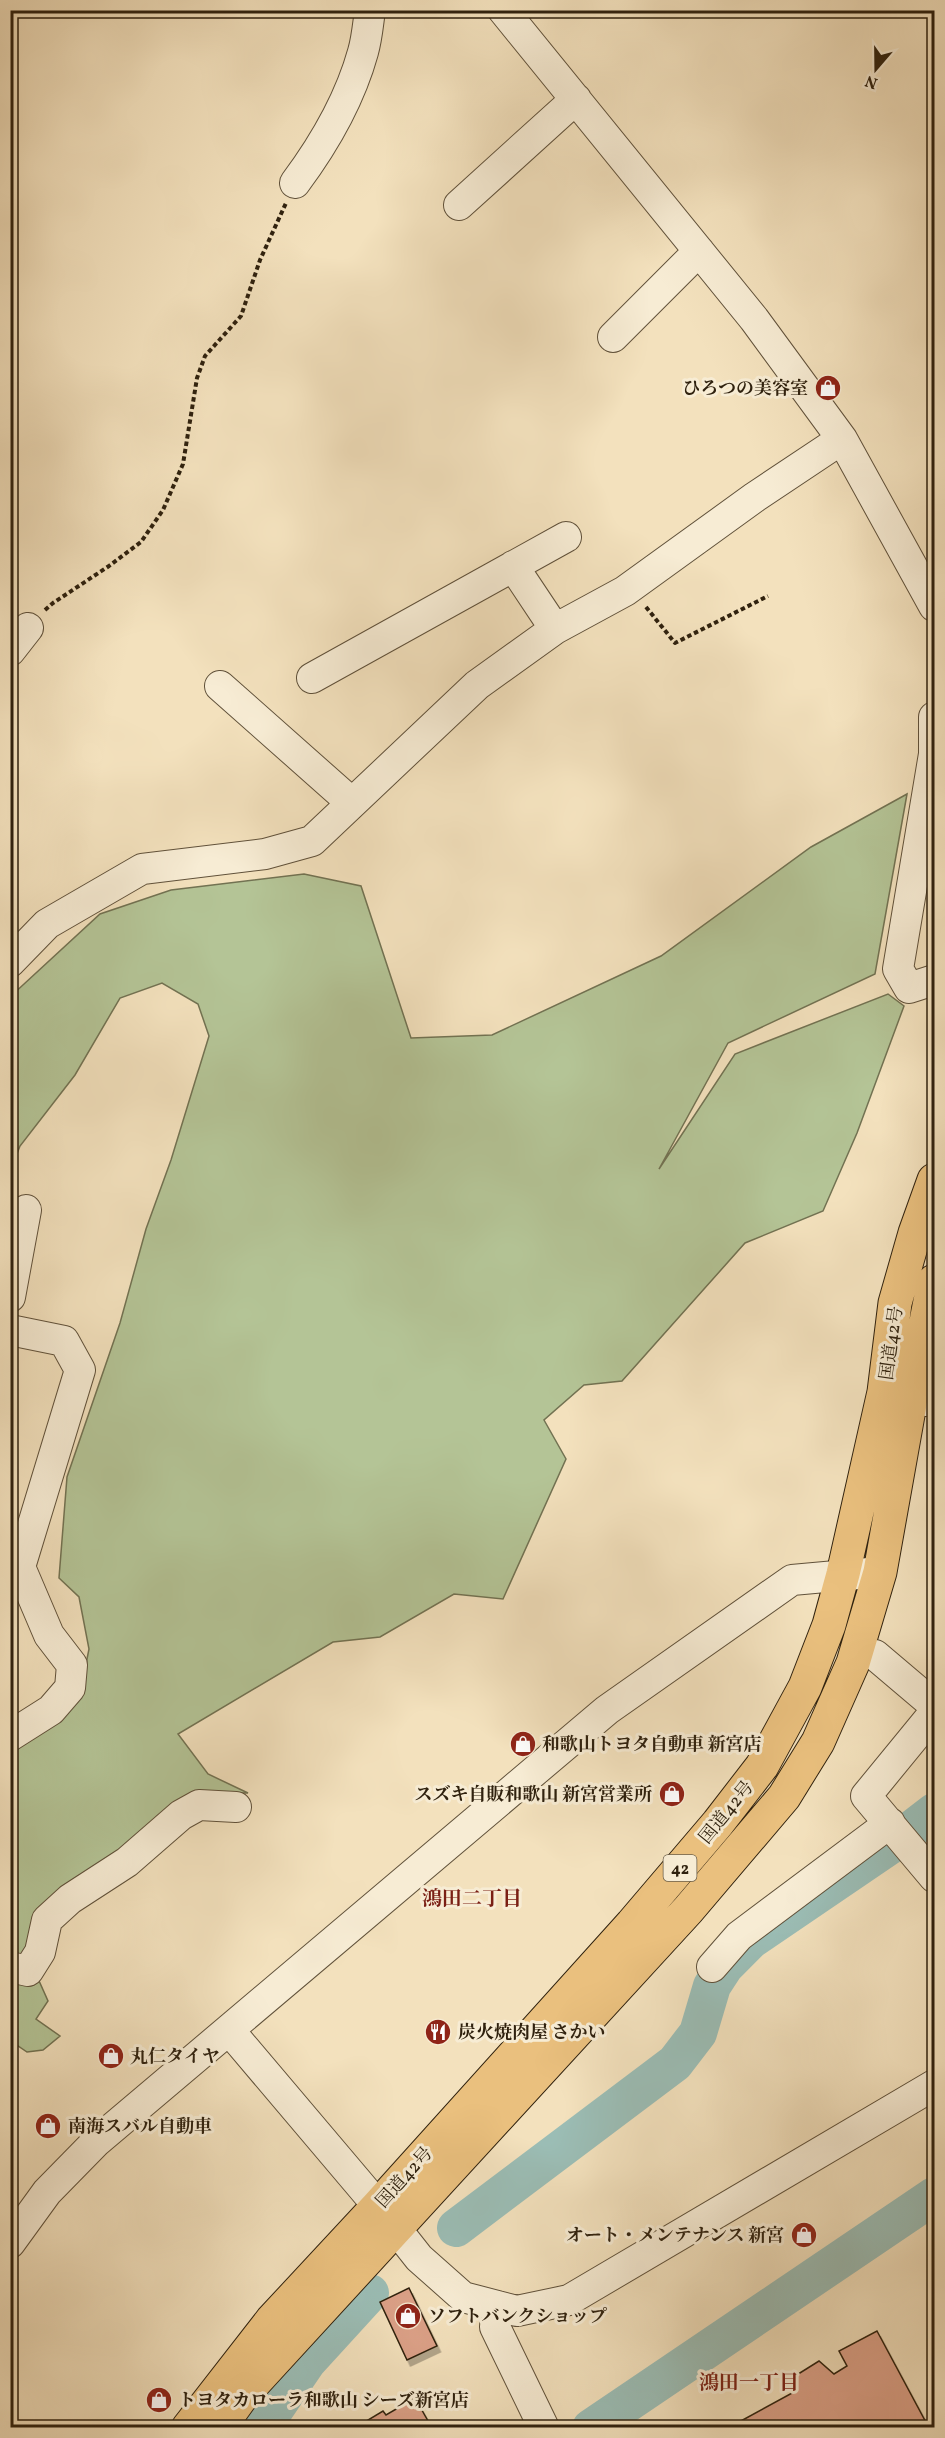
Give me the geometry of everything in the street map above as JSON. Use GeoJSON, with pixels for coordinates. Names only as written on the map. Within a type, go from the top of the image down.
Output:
{"type":"FeatureCollection","features":[{"type":"Feature","properties":{"kind":"highway","name":"国道42号"},"geometry":{"type":"LineString","coordinates":[[219,2427],[386,2216],[718,1823],[762,1766],[805,1687],[829,1625],[843,1574],[910,1396],[895,1303],[915,1233],[934,1179]]}},
{"type":"Feature","properties":{"kind":"highway","name":"国道42号"},"geometry":{"type":"LineString","coordinates":[[188,2427],[272,2320],[386,2216],[688,1910],[784,1797],[818,1742],[849,1672],[879,1572],[910,1396],[934,1281]]}},
{"type":"Feature","properties":{"kind":"street"},"geometry":{"type":"LineString","coordinates":[[295,183],[322,146],[353,80],[363,51],[370,10]]}},
{"type":"Feature","properties":{"kind":"street"},"geometry":{"type":"LineString","coordinates":[[503,10],[754,319],[842,439],[934,606]]}},
{"type":"Feature","properties":{"kind":"street"},"geometry":{"type":"LineString","coordinates":[[459,205],[576,99]]}},
{"type":"Feature","properties":{"kind":"street"},"geometry":{"type":"LineString","coordinates":[[613,337],[699,251]]}},
{"type":"Feature","properties":{"kind":"street"},"geometry":{"type":"LineString","coordinates":[[10,962],[47,924],[142,869],[265,854],[312,841],[477,685],[555,629],[630,588],[755,497],[842,439]]}},
{"type":"Feature","properties":{"kind":"street"},"geometry":{"type":"LineString","coordinates":[[312,678],[566,537]]}},
{"type":"Feature","properties":{"kind":"street"},"geometry":{"type":"LineString","coordinates":[[513,566],[555,629]]}},
{"type":"Feature","properties":{"kind":"street"},"geometry":{"type":"LineString","coordinates":[[220,686],[352,803]]}},
{"type":"Feature","properties":{"kind":"street"},"geometry":{"type":"LineString","coordinates":[[934,717],[934,754],[898,969],[909,988],[934,980]]}},
{"type":"Feature","properties":{"kind":"street"},"geometry":{"type":"LineString","coordinates":[[10,1297],[26,1210]]}},
{"type":"Feature","properties":{"kind":"street"},"geometry":{"type":"LineString","coordinates":[[10,1330],[64,1341],[80,1370],[15,1577],[49,1635],[72,1665],[70,1688],[51,1710],[10,1736]]}},
{"type":"Feature","properties":{"kind":"street"},"geometry":{"type":"LineString","coordinates":[[10,2242],[46,2192],[96,2142],[607,1710],[792,1580],[879,1572]]}},
{"type":"Feature","properties":{"kind":"street"},"geometry":{"type":"LineString","coordinates":[[875,1655],[934,1705]]}},
{"type":"Feature","properties":{"kind":"street"},"geometry":{"type":"LineString","coordinates":[[934,1713],[866,1796],[934,1877]]}},
{"type":"Feature","properties":{"kind":"street"},"geometry":{"type":"LineString","coordinates":[[10,1967],[28,1971],[40,1952],[47,1920],[70,1899],[127,1862],[181,1815],[199,1805],[236,1807]]}},
{"type":"Feature","properties":{"kind":"street"},"geometry":{"type":"LineString","coordinates":[[712,1967],[739,1936],[890,1823]]}},
{"type":"Feature","properties":{"kind":"street"},"geometry":{"type":"LineString","coordinates":[[229,2031],[419,2258],[464,2297],[517,2311],[569,2300],[934,2085]]}},
{"type":"Feature","properties":{"kind":"street"},"geometry":{"type":"LineString","coordinates":[[497,2306],[495,2327],[544,2427]]}},
{"type":"Feature","properties":{"kind":"path"},"geometry":{"type":"LineString","coordinates":[[19,639],[53,603],[141,542],[163,510],[183,464],[197,378],[205,356],[241,316],[260,260],[295,183]]}},
{"type":"Feature","properties":{"kind":"path"},"geometry":{"type":"LineString","coordinates":[[630,588],[675,643],[768,596]]}},
{"type":"Feature","properties":{"kind":"green space"},"geometry":{"type":"Polygon","coordinates":[[[907,794],[875,974],[728,1043],[659,1169],[735,1054],[888,994],[904,1006],[857,1133],[823,1211],[745,1243],[622,1381],[584,1385],[544,1420],[566,1459],[503,1599],[454,1594],[380,1637],[333,1642],[178,1734],[208,1774],[248,1793],[212,1793],[59,1907],[36,1974],[48,2001],[36,2019],[60,2036],[43,2050],[27,2052],[11,2041],[11,1750],[81,1689],[89,1649],[79,1597],[59,1578],[67,1477],[120,1323],[146,1229],[171,1160],[209,1036],[198,1004],[162,983],[120,998],[75,1075],[20,1146],[11,1169],[11,996],[100,914],[171,890],[304,874],[361,886],[411,1038],[492,1035],[661,956],[811,847],[907,794]]]}},
{"type":"Feature","properties":{"kind":"building"},"geometry":{"type":"Polygon","coordinates":[[[409,2288],[437,2346],[407,2360],[380,2302],[409,2288]]]}},
{"type":"Feature","properties":{"kind":"building"},"geometry":{"type":"Polygon","coordinates":[[[877,2331],[929,2428],[728,2428],[794,2392],[795,2376],[819,2361],[834,2374],[847,2366],[839,2351],[877,2331]]]}},
{"type":"Feature","properties":{"kind":"building"},"geometry":{"type":"Polygon","coordinates":[[[415,2398],[432,2428],[365,2428],[363,2423],[383,2411],[386,2415],[415,2398]]]}},
{"type":"Feature","properties":{"kind":"waterway"},"geometry":{"type":"LineString","coordinates":[[456,2228],[675,2063],[698,2033],[712,1986],[725,1966],[751,1940],[895,1842],[934,1812]]}},
{"type":"Feature","properties":{"kind":"waterway"},"geometry":{"type":"LineString","coordinates":[[591,2428],[934,2196]]}},
{"type":"Feature","properties":{"kind":"waterway"},"geometry":{"type":"LineString","coordinates":[[262,2428],[307,2362],[370,2293]]}},
{"type":"Feature","properties":{"kind":"place","name":"ひろつの美容室"},"geometry":{"type":"Point","coordinates":[828,388]}},
{"type":"Feature","properties":{"kind":"place","name":"和歌山トヨタ自動車 新宮店"},"geometry":{"type":"Point","coordinates":[523,1744]}},
{"type":"Feature","properties":{"kind":"place","name":"スズキ自販和歌山 新宮営業所"},"geometry":{"type":"Point","coordinates":[672,1794]}},
{"type":"Feature","properties":{"kind":"place","name":"炭火焼肉屋 さかい"},"geometry":{"type":"Point","coordinates":[438,2032]}},
{"type":"Feature","properties":{"kind":"place","name":"丸仁タイヤ"},"geometry":{"type":"Point","coordinates":[111,2056]}},
{"type":"Feature","properties":{"kind":"place","name":"南海スバル自動車"},"geometry":{"type":"Point","coordinates":[48,2126]}},
{"type":"Feature","properties":{"kind":"place","name":"オート・メンテナンス 新宮"},"geometry":{"type":"Point","coordinates":[804,2235]}},
{"type":"Feature","properties":{"kind":"place","name":"ソフトバンクショップ"},"geometry":{"type":"Point","coordinates":[408,2316]}},
{"type":"Feature","properties":{"kind":"place","name":"トヨタカローラ和歌山 シーズ新宮店"},"geometry":{"type":"Point","coordinates":[159,2400]}},
{"type":"Feature","properties":{"kind":"district","name":"鴻田二丁目"},"geometry":{"type":"Point","coordinates":[472,1898]}},
{"type":"Feature","properties":{"kind":"district","name":"鴻田一丁目"},"geometry":{"type":"Point","coordinates":[749,2382]}}]}
